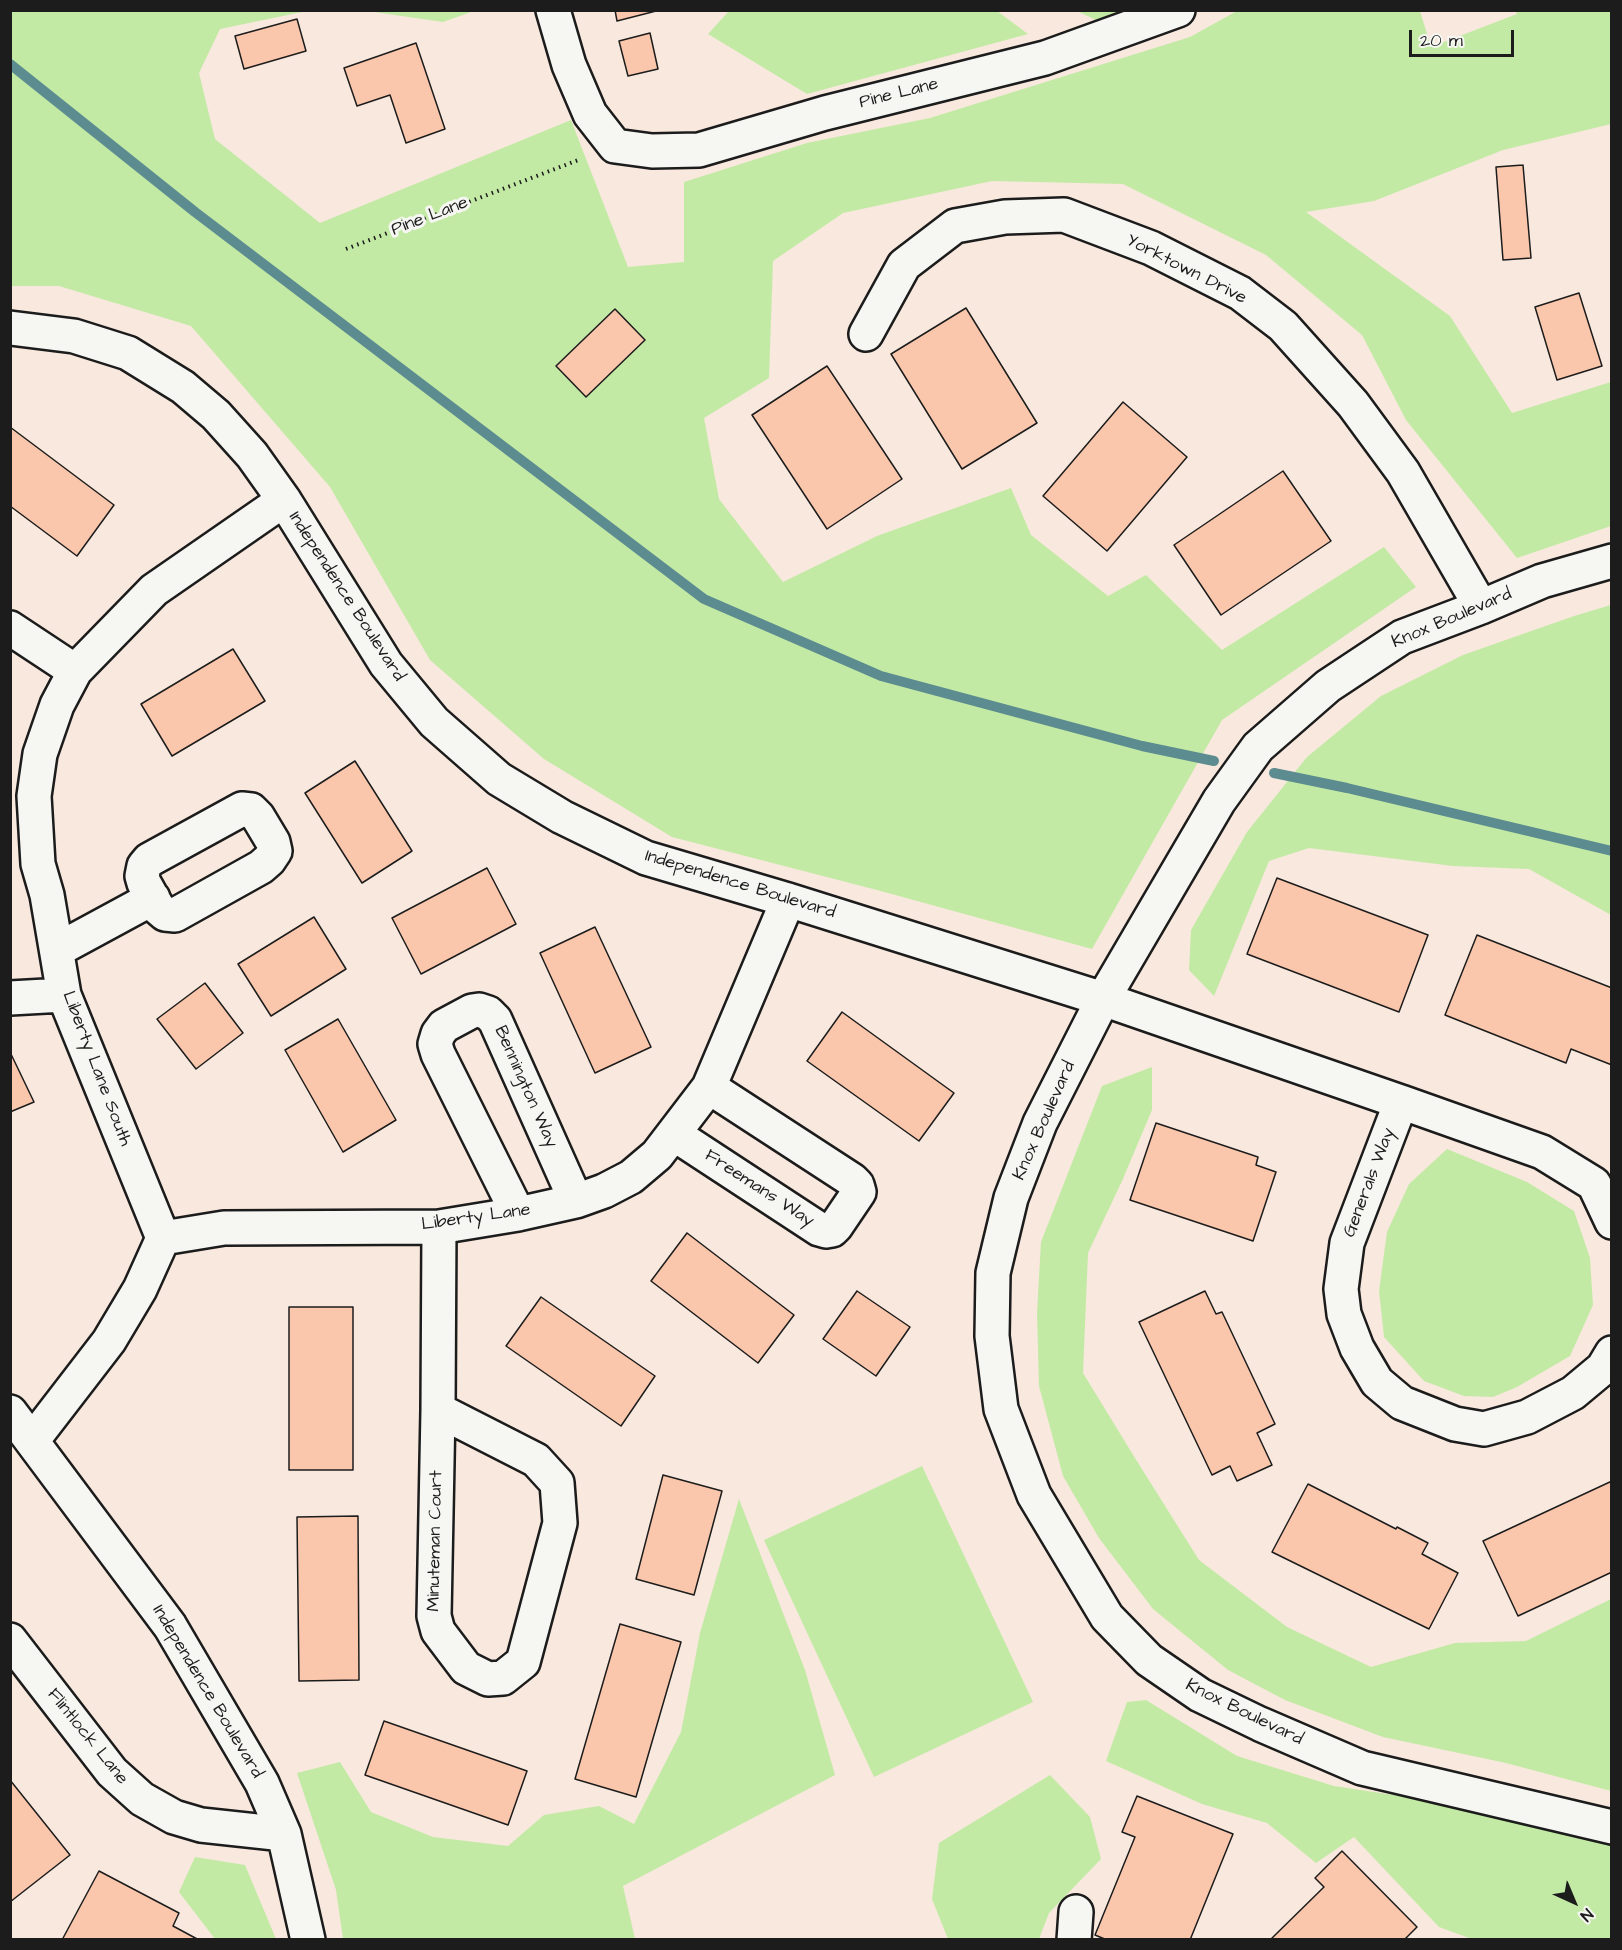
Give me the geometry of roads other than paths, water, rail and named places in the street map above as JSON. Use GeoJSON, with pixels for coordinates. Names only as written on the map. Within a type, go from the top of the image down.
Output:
{"type":"FeatureCollection","features":[{"type":"Feature","properties":{"kind":"street","name":"Pine Lane"},"geometry":{"type":"LineString","coordinates":[[553,10],[569,65],[590,114],[615,146],[652,151],[699,150],[825,113],[1045,58],[1178,10]]}},
{"type":"Feature","properties":{"kind":"street","name":"Yorktown Drive"},"geometry":{"type":"LineString","coordinates":[[866,334],[904,265],[955,226],[1005,217],[1064,215],[1151,248],[1240,293],[1283,326],[1353,404],[1403,472],[1480,607]]}},
{"type":"Feature","properties":{"kind":"street","name":"Independence Boulevard"},"geometry":{"type":"LineString","coordinates":[[10,328],[74,336],[128,353],[183,387],[216,415],[252,455],[284,500],[386,664],[434,722],[499,779],[562,818],[646,858],[1103,999]]}},
{"type":"Feature","properties":{"kind":"street","name":"Liberty Lane South"},"geometry":{"type":"LineString","coordinates":[[163,1239],[64,995],[47,895],[38,864],[34,796],[40,754],[57,705],[75,671],[154,590],[284,500]]}},
{"type":"Feature","properties":{"kind":"street","name":"Knox Boulevard"},"geometry":{"type":"LineString","coordinates":[[1611,561],[1542,581],[1402,637],[1328,686],[1258,747],[1219,801],[1103,999],[1040,1123],[1011,1198],[993,1273],[992,1336],[1001,1409],[1034,1495],[1105,1614],[1149,1660],[1200,1695],[1362,1768],[1611,1827]]}},
{"type":"Feature","properties":{"kind":"street"},"geometry":{"type":"LineString","coordinates":[[10,628],[75,671]]}},
{"type":"Feature","properties":{"kind":"street"},"geometry":{"type":"LineString","coordinates":[[57,950],[153,898]]}},
{"type":"Feature","properties":{"kind":"street","name":"Liberty Lane"},"geometry":{"type":"LineString","coordinates":[[163,1239],[224,1228],[439,1227],[518,1214],[576,1201],[604,1191],[632,1177],[657,1155],[709,1087],[788,900]]}},
{"type":"Feature","properties":{"kind":"street"},"geometry":{"type":"LineString","coordinates":[[10,998],[64,995]]}},
{"type":"Feature","properties":{"kind":"street"},"geometry":{"type":"LineString","coordinates":[[1103,999],[1542,1152],[1594,1184],[1611,1222]]}},
{"type":"Feature","properties":{"kind":"street","name":"Bennington Way"},"geometry":{"type":"LineString","coordinates":[[518,1214],[435,1044],[444,1026],[472,1011],[480,1010],[488,1013],[495,1020],[576,1201]]}},
{"type":"Feature","properties":{"kind":"street","name":"Freemans Way"},"geometry":{"type":"LineString","coordinates":[[674,1134],[819,1229],[832,1230],[836,1226],[859,1192],[857,1185],[709,1087]]}},
{"type":"Feature","properties":{"kind":"street","name":"Generals Way"},"geometry":{"type":"LineString","coordinates":[[1401,1102],[1347,1244],[1341,1289],[1344,1314],[1357,1348],[1377,1382],[1402,1403],[1455,1424],[1484,1429],[1527,1417],[1573,1393],[1603,1368],[1611,1353]]}},
{"type":"Feature","properties":{"kind":"street","name":"Minuteman Court"},"geometry":{"type":"LineString","coordinates":[[438,1410],[536,1460],[557,1483],[560,1524],[523,1662],[503,1678],[488,1679],[466,1668],[438,1631],[434,1616],[439,1227]]}},
{"type":"Feature","properties":{"kind":"street"},"geometry":{"type":"LineString","coordinates":[[32,1441],[109,1341],[140,1289],[163,1239]]}},
{"type":"Feature","properties":{"kind":"street","name":"Independence Boulevard"},"geometry":{"type":"LineString","coordinates":[[10,1412],[170,1626],[262,1783],[284,1834],[308,1940]]}},
{"type":"Feature","properties":{"kind":"street","name":"Flintlock Lane"},"geometry":{"type":"LineString","coordinates":[[10,1640],[112,1772],[142,1799],[174,1817],[201,1825],[284,1834]]}},
{"type":"Feature","properties":{"kind":"waterway"},"geometry":{"type":"LineString","coordinates":[[10,64],[195,212],[704,599],[881,676],[1142,746],[1214,761]]}},
{"type":"Feature","properties":{"kind":"waterway"},"geometry":{"type":"LineString","coordinates":[[1274,773],[1612,851]]}}]}
